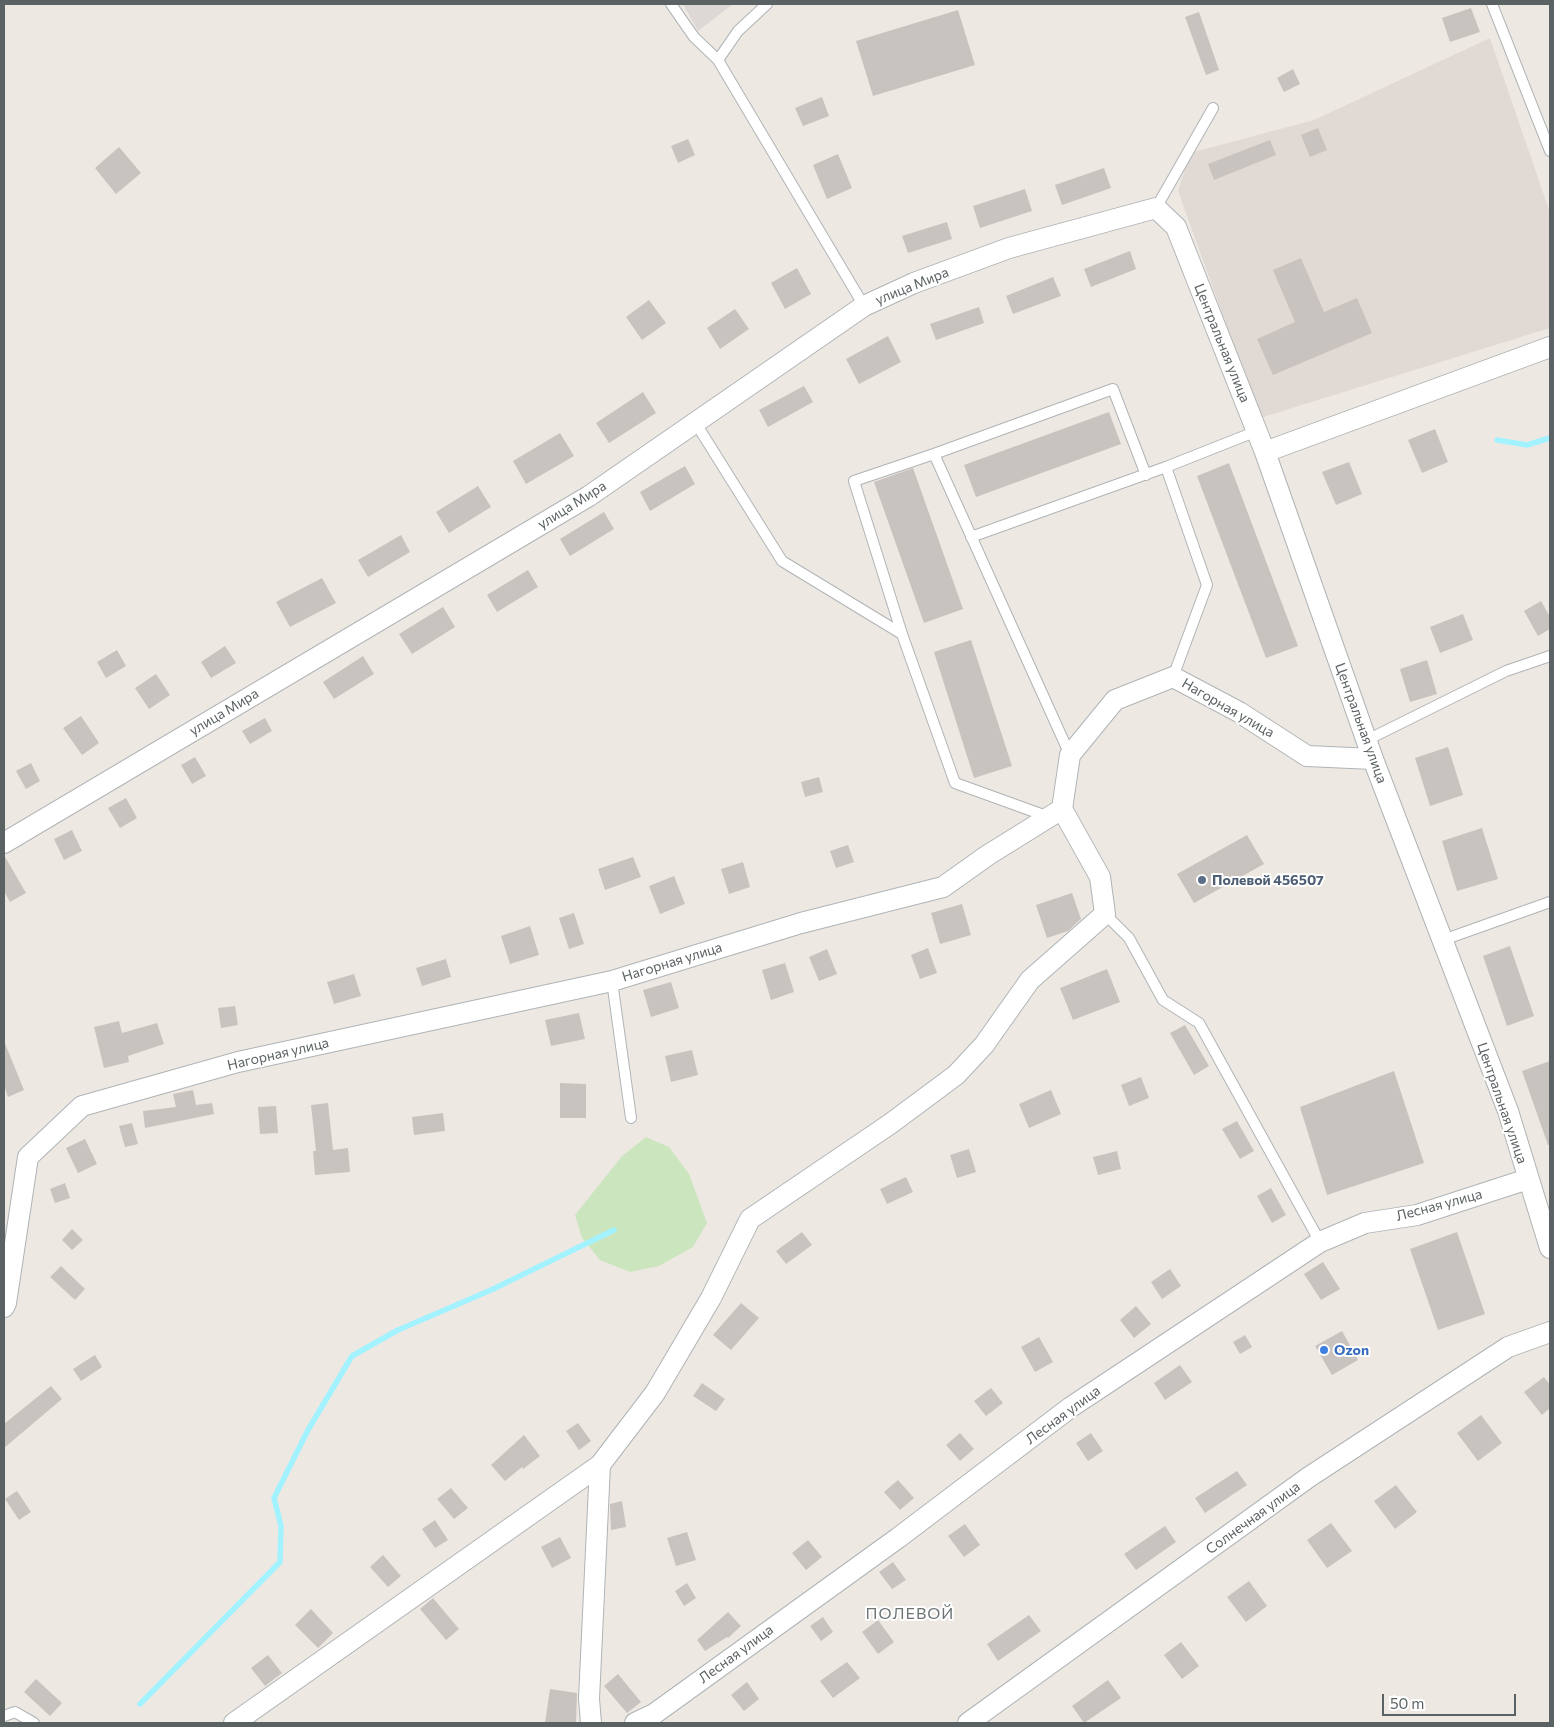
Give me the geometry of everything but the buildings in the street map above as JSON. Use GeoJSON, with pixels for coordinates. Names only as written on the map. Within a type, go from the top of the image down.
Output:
{"type":"FeatureCollection","features":[{"type":"Feature","properties":{"kind":"street","name":"улица Мира"},"geometry":{"type":"LineString","coordinates":[[4,843],[589,496],[864,306],[914,283],[1009,248],[1156,208]]}},
{"type":"Feature","properties":{"kind":"street","name":"Центральная улица"},"geometry":{"type":"LineString","coordinates":[[1156,208],[1176,227],[1265,452],[1370,749],[1508,1111],[1550,1248]]}},
{"type":"Feature","properties":{"kind":"street"},"geometry":{"type":"LineString","coordinates":[[1265,452],[1550,346]]}},
{"type":"Feature","properties":{"kind":"street","name":"Нагорная улица"},"geometry":{"type":"LineString","coordinates":[[1070,755],[1115,700],[1173,677],[1239,712],[1307,756],[1370,749]]}},
{"type":"Feature","properties":{"kind":"street"},"geometry":{"type":"LineString","coordinates":[[234,1723],[600,1464],[655,1393],[711,1298],[750,1219],[890,1124],[956,1075],[984,1045],[1030,980],[1105,914],[1100,877],[1055,813],[1070,755]]}},
{"type":"Feature","properties":{"kind":"street","name":"Нагорная улица"},"geometry":{"type":"LineString","coordinates":[[4,1307],[19,1227],[28,1157],[82,1106],[238,1062],[612,981],[801,923],[943,887],[1055,813]]}},
{"type":"Feature","properties":{"kind":"street","name":"Лесная улица"},"geometry":{"type":"LineString","coordinates":[[635,1723],[654,1714],[890,1543],[1071,1407],[1320,1242],[1365,1223],[1417,1215],[1528,1179]]}},
{"type":"Feature","properties":{"kind":"street","name":"Солнечная улица"},"geometry":{"type":"LineString","coordinates":[[968,1723],[1309,1477],[1508,1347],[1550,1332]]}},
{"type":"Feature","properties":{"kind":"street"},"geometry":{"type":"LineString","coordinates":[[591,1723],[589,1699],[600,1464]]}},
{"type":"Feature","properties":{"kind":"lane"},"geometry":{"type":"LineString","coordinates":[[671,4],[694,37],[718,60],[864,306]]}},
{"type":"Feature","properties":{"kind":"lane"},"geometry":{"type":"LineString","coordinates":[[718,60],[738,31],[767,4]]}},
{"type":"Feature","properties":{"kind":"lane"},"geometry":{"type":"LineString","coordinates":[[1492,4],[1550,151]]}},
{"type":"Feature","properties":{"kind":"lane"},"geometry":{"type":"LineString","coordinates":[[1156,208],[1214,108]]}},
{"type":"Feature","properties":{"kind":"lane"},"geometry":{"type":"LineString","coordinates":[[1055,813],[955,783],[902,634],[854,481],[1113,389],[1146,475]]}},
{"type":"Feature","properties":{"kind":"lane"},"geometry":{"type":"LineString","coordinates":[[695,422],[782,561],[902,634]]}},
{"type":"Feature","properties":{"kind":"lane"},"geometry":{"type":"LineString","coordinates":[[971,537],[1146,475],[1257,432]]}},
{"type":"Feature","properties":{"kind":"lane"},"geometry":{"type":"LineString","coordinates":[[934,454],[1070,755]]}},
{"type":"Feature","properties":{"kind":"lane"},"geometry":{"type":"LineString","coordinates":[[1166,467],[1207,585],[1173,677]]}},
{"type":"Feature","properties":{"kind":"lane"},"geometry":{"type":"LineString","coordinates":[[1370,749],[1506,671],[1550,656]]}},
{"type":"Feature","properties":{"kind":"lane"},"geometry":{"type":"LineString","coordinates":[[1443,940],[1550,902]]}},
{"type":"Feature","properties":{"kind":"lane"},"geometry":{"type":"LineString","coordinates":[[1105,914],[1129,938],[1163,1000],[1199,1022],[1320,1242]]}},
{"type":"Feature","properties":{"kind":"lane"},"geometry":{"type":"LineString","coordinates":[[612,981],[631,1118]]}},
{"type":"Feature","properties":{"kind":"lane"},"geometry":{"type":"LineString","coordinates":[[4,1716],[15,1712],[34,1723]]}},
{"type":"Feature","properties":{"kind":"shaded area"},"geometry":{"type":"Polygon","coordinates":[[[683,4],[733,4],[698,31],[683,4]]]}},
{"type":"Feature","properties":{"kind":"shaded area"},"geometry":{"type":"Polygon","coordinates":[[[1490,38],[1550,213],[1550,328],[1260,418],[1178,191],[1190,153],[1314,120],[1490,38]]]}},
{"type":"Feature","properties":{"kind":"green space"},"geometry":{"type":"Polygon","coordinates":[[[646,1137],[669,1147],[689,1174],[707,1223],[693,1247],[659,1266],[630,1272],[600,1260],[582,1238],[575,1215],[622,1156],[646,1137]]]}},
{"type":"Feature","properties":{"kind":"waterway"},"geometry":{"type":"LineString","coordinates":[[1497,440],[1527,445],[1550,438]]}},
{"type":"Feature","properties":{"kind":"waterway"},"geometry":{"type":"LineString","coordinates":[[140,1704],[280,1562],[281,1526],[274,1498],[308,1430],[352,1356],[398,1330],[491,1290],[614,1230]]}},
{"type":"Feature","properties":{"kind":"place","name":"Полевой 456507"},"geometry":{"type":"Point","coordinates":[1202,880]}},
{"type":"Feature","properties":{"kind":"place","name":"Ozon"},"geometry":{"type":"Point","coordinates":[1324,1350]}},
{"type":"Feature","properties":{"kind":"district","name":"ПОЛЕВОЙ"},"geometry":{"type":"Point","coordinates":[910,1614]}}]}
